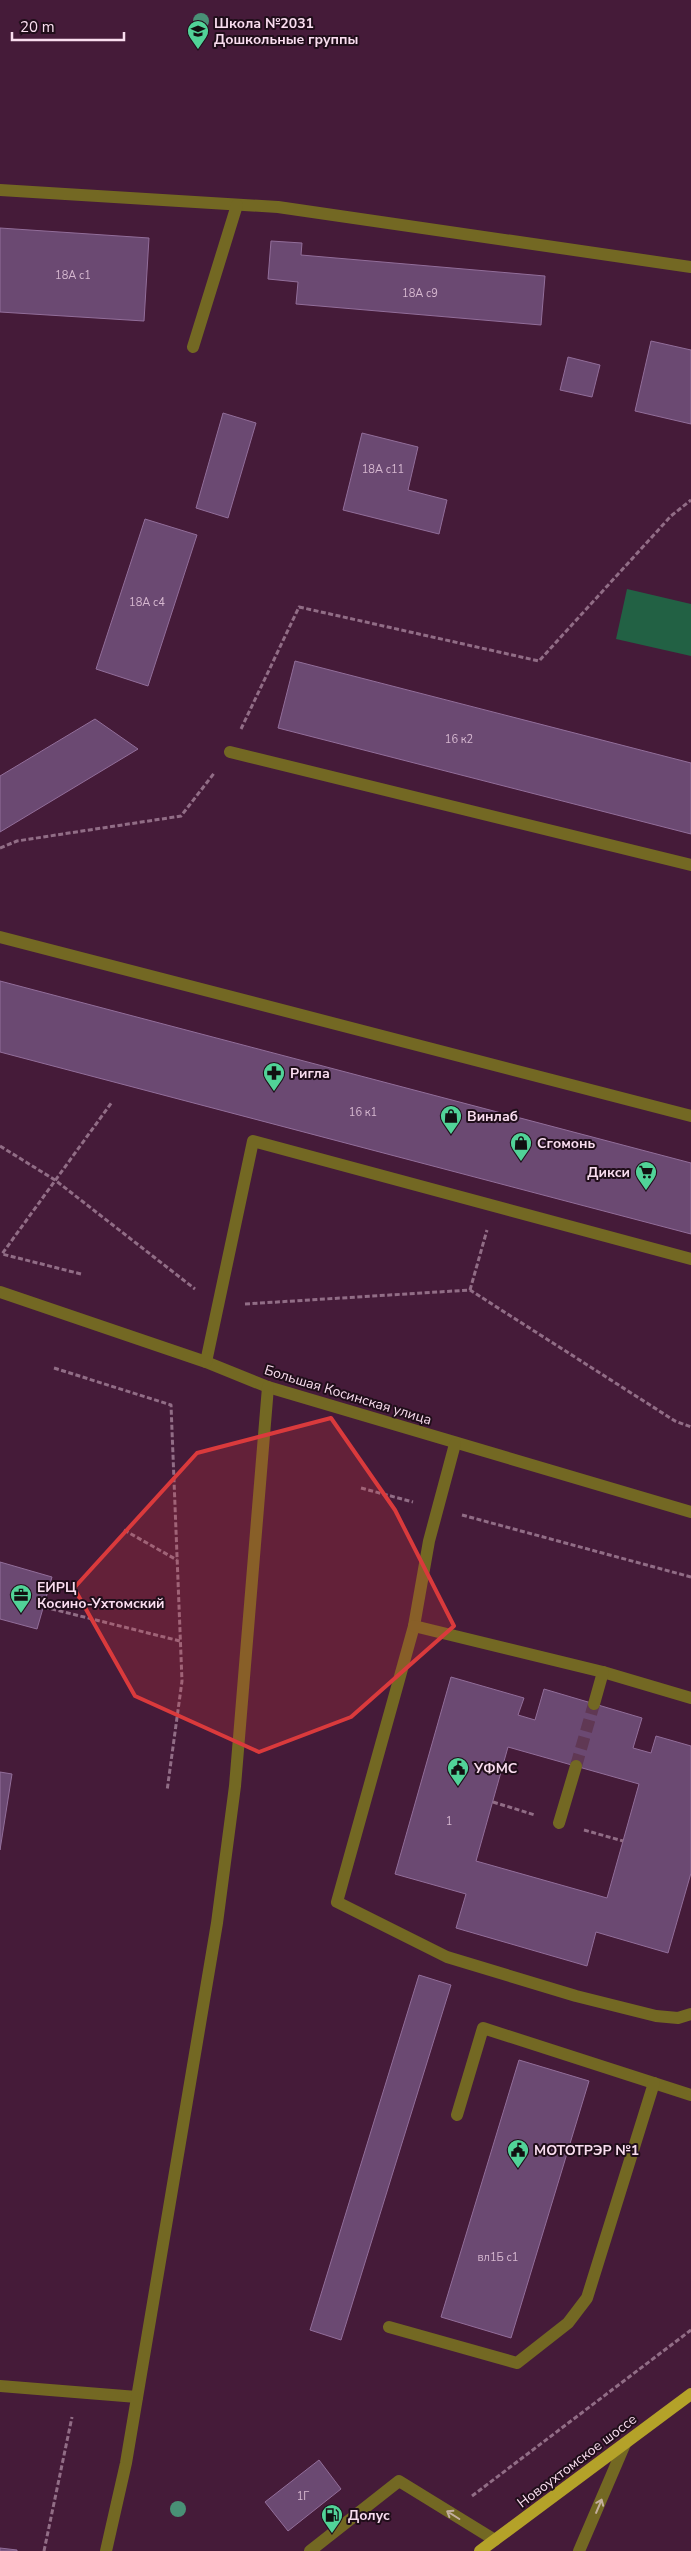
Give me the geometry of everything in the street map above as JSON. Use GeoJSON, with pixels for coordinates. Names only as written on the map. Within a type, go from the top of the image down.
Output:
{"type":"FeatureCollection","features":[{"type":"Feature","properties":{"kind":"main road","name":"Новоухтомское шоссе"},"geometry":{"type":"LineString","coordinates":[[480,2551],[691,2394]]}},
{"type":"Feature","properties":{"kind":"street"},"geometry":{"type":"LineString","coordinates":[[0,190],[278,207],[691,268]]}},
{"type":"Feature","properties":{"kind":"street"},"geometry":{"type":"LineString","coordinates":[[193,347],[236,205]]}},
{"type":"Feature","properties":{"kind":"street"},"geometry":{"type":"LineString","coordinates":[[230,752],[691,866]]}},
{"type":"Feature","properties":{"kind":"street"},"geometry":{"type":"LineString","coordinates":[[0,937],[691,1116]]}},
{"type":"Feature","properties":{"kind":"street"},"geometry":{"type":"LineString","coordinates":[[206,1362],[253,1141],[691,1260]]}},
{"type":"Feature","properties":{"kind":"street","name":"Большая Косинская улица"},"geometry":{"type":"LineString","coordinates":[[0,1292],[206,1362],[268,1387],[455,1444],[691,1512]]}},
{"type":"Feature","properties":{"kind":"street"},"geometry":{"type":"LineString","coordinates":[[106,2551],[126,2463],[217,1923],[234,1795],[268,1387]]}},
{"type":"Feature","properties":{"kind":"street"},"geometry":{"type":"LineString","coordinates":[[455,1444],[429,1540],[414,1626],[336,1902],[447,1957],[576,1996],[656,2016],[678,2018],[691,2014]]}},
{"type":"Feature","properties":{"kind":"street"},"geometry":{"type":"LineString","coordinates":[[414,1626],[603,1672],[691,1698]]}},
{"type":"Feature","properties":{"kind":"street"},"geometry":{"type":"LineString","coordinates":[[594,1704],[603,1672]]}},
{"type":"Feature","properties":{"kind":"street"},"geometry":{"type":"LineString","coordinates":[[560,1823],[576,1766]]}},
{"type":"Feature","properties":{"kind":"street"},"geometry":{"type":"LineString","coordinates":[[458,2115],[483,2028],[691,2095]]}},
{"type":"Feature","properties":{"kind":"street"},"geometry":{"type":"LineString","coordinates":[[389,2327],[517,2364],[568,2323],[587,2298],[654,2083]]}},
{"type":"Feature","properties":{"kind":"street"},"geometry":{"type":"LineString","coordinates":[[0,2386],[137,2397]]}},
{"type":"Feature","properties":{"kind":"street"},"geometry":{"type":"LineString","coordinates":[[579,2551],[625,2444]]}},
{"type":"Feature","properties":{"kind":"street"},"geometry":{"type":"LineString","coordinates":[[310,2551],[399,2481],[495,2540]]}},
{"type":"Feature","properties":{"kind":"path"},"geometry":{"type":"LineString","coordinates":[[0,848],[16,841],[181,816],[230,752],[299,608],[539,661],[671,516],[691,500]]}},
{"type":"Feature","properties":{"kind":"path"},"geometry":{"type":"LineString","coordinates":[[81,1274],[2,1254],[112,1102]]}},
{"type":"Feature","properties":{"kind":"path"},"geometry":{"type":"LineString","coordinates":[[0,1146],[55,1180],[217,1306],[470,1290],[675,1421],[691,1427]]}},
{"type":"Feature","properties":{"kind":"path"},"geometry":{"type":"LineString","coordinates":[[470,1290],[494,1206]]}},
{"type":"Feature","properties":{"kind":"path"},"geometry":{"type":"LineString","coordinates":[[54,1368],[171,1405],[182,1681],[167,1791]]}},
{"type":"Feature","properties":{"kind":"path"},"geometry":{"type":"LineString","coordinates":[[361,1488],[691,1577]]}},
{"type":"Feature","properties":{"kind":"path"},"geometry":{"type":"LineString","coordinates":[[124,1530],[177,1560]]}},
{"type":"Feature","properties":{"kind":"path"},"geometry":{"type":"LineString","coordinates":[[44,1607],[180,1641]]}},
{"type":"Feature","properties":{"kind":"path"},"geometry":{"type":"LineString","coordinates":[[449,2513],[691,2330]]}},
{"type":"Feature","properties":{"kind":"path"},"geometry":{"type":"LineString","coordinates":[[44,2551],[77,2392]]}},
{"type":"Feature","properties":{"kind":"highlighted area"},"geometry":{"type":"Polygon","coordinates":[[[331,1418],[395,1510],[454,1626],[351,1717],[259,1752],[135,1696],[74,1588],[197,1453],[331,1418]]]}},
{"type":"Feature","properties":{"kind":"green space"},"geometry":{"type":"Polygon","coordinates":[[[627,589],[691,604],[691,656],[616,639],[627,589]]]}},
{"type":"Feature","properties":{"kind":"building"},"geometry":{"type":"Polygon","coordinates":[[[0,228],[149,238],[144,321],[0,312],[0,228]]]}},
{"type":"Feature","properties":{"kind":"building"},"geometry":{"type":"Polygon","coordinates":[[[271,241],[302,243],[301,255],[545,276],[541,325],[296,304],[298,282],[268,279],[271,241]]]}},
{"type":"Feature","properties":{"kind":"building"},"geometry":{"type":"Polygon","coordinates":[[[651,341],[691,350],[691,424],[635,411],[651,341]]]}},
{"type":"Feature","properties":{"kind":"building"},"geometry":{"type":"Polygon","coordinates":[[[568,357],[600,365],[592,397],[560,390],[568,357]]]}},
{"type":"Feature","properties":{"kind":"building"},"geometry":{"type":"Polygon","coordinates":[[[223,413],[256,423],[228,518],[196,508],[223,413]]]}},
{"type":"Feature","properties":{"kind":"building"},"geometry":{"type":"Polygon","coordinates":[[[362,433],[418,447],[408,490],[447,500],[439,534],[343,510],[362,433]]]}},
{"type":"Feature","properties":{"kind":"building"},"geometry":{"type":"Polygon","coordinates":[[[145,519],[197,535],[148,686],[96,669],[145,519]]]}},
{"type":"Feature","properties":{"kind":"building"},"geometry":{"type":"Polygon","coordinates":[[[295,661],[691,763],[691,834],[278,728],[295,661]]]}},
{"type":"Feature","properties":{"kind":"building"},"geometry":{"type":"Polygon","coordinates":[[[95,719],[138,749],[0,832],[0,776],[95,719]]]}},
{"type":"Feature","properties":{"kind":"building"},"geometry":{"type":"Polygon","coordinates":[[[0,981],[691,1163],[691,1234],[0,1052],[0,981]]]}},
{"type":"Feature","properties":{"kind":"building"},"geometry":{"type":"Polygon","coordinates":[[[0,1562],[52,1577],[37,1629],[0,1619],[0,1562]]]}},
{"type":"Feature","properties":{"kind":"building"},"geometry":{"type":"Polygon","coordinates":[[[451,1677],[524,1698],[518,1715],[535,1720],[544,1689],[642,1718],[633,1748],[651,1753],[656,1736],[691,1746],[691,1873],[668,1953],[596,1932],[587,1966],[456,1928],[466,1894],[395,1874],[451,1677]],[[508,1747],[476,1861],[607,1898],[639,1784],[508,1747]]]}},
{"type":"Feature","properties":{"kind":"building"},"geometry":{"type":"Polygon","coordinates":[[[0,1772],[12,1774],[0,1850],[0,1772]]]}},
{"type":"Feature","properties":{"kind":"building"},"geometry":{"type":"Polygon","coordinates":[[[419,1975],[451,1985],[341,2340],[310,2330],[419,1975]]]}},
{"type":"Feature","properties":{"kind":"building"},"geometry":{"type":"Polygon","coordinates":[[[519,2060],[589,2081],[511,2338],[441,2317],[519,2060]]]}},
{"type":"Feature","properties":{"kind":"building"},"geometry":{"type":"Polygon","coordinates":[[[319,2460],[341,2489],[288,2531],[265,2502],[319,2460]]]}},
{"type":"Feature","properties":{"kind":"building"},"geometry":{"type":"Polygon","coordinates":[[[0,2548],[17,2550],[17,2551],[0,2551],[0,2548]]]}},
{"type":"Feature","properties":{"kind":"tunnel"},"geometry":{"type":"LineString","coordinates":[[576,1766],[594,1704]]}},
{"type":"Feature","properties":{"kind":"place","name":"Школа №2031 Дошкольные группы"},"geometry":{"type":"Point","coordinates":[198,50]}},
{"type":"Feature","properties":{"kind":"place","name":"Ригла"},"geometry":{"type":"Point","coordinates":[274,1092]}},
{"type":"Feature","properties":{"kind":"place","name":"Винлаб"},"geometry":{"type":"Point","coordinates":[451,1135]}},
{"type":"Feature","properties":{"kind":"place","name":"Сгомонь"},"geometry":{"type":"Point","coordinates":[521,1162]}},
{"type":"Feature","properties":{"kind":"place","name":"Дикси"},"geometry":{"type":"Point","coordinates":[646,1191]}},
{"type":"Feature","properties":{"kind":"place","name":"ЕИРЦ Косино-Ухтомский"},"geometry":{"type":"Point","coordinates":[21,1614]}},
{"type":"Feature","properties":{"kind":"place","name":"УФМС"},"geometry":{"type":"Point","coordinates":[458,1787]}},
{"type":"Feature","properties":{"kind":"place","name":"МОТОТРЭР №1"},"geometry":{"type":"Point","coordinates":[518,2169]}},
{"type":"Feature","properties":{"kind":"place","name":"Долус"},"geometry":{"type":"Point","coordinates":[332,2534]}}]}
